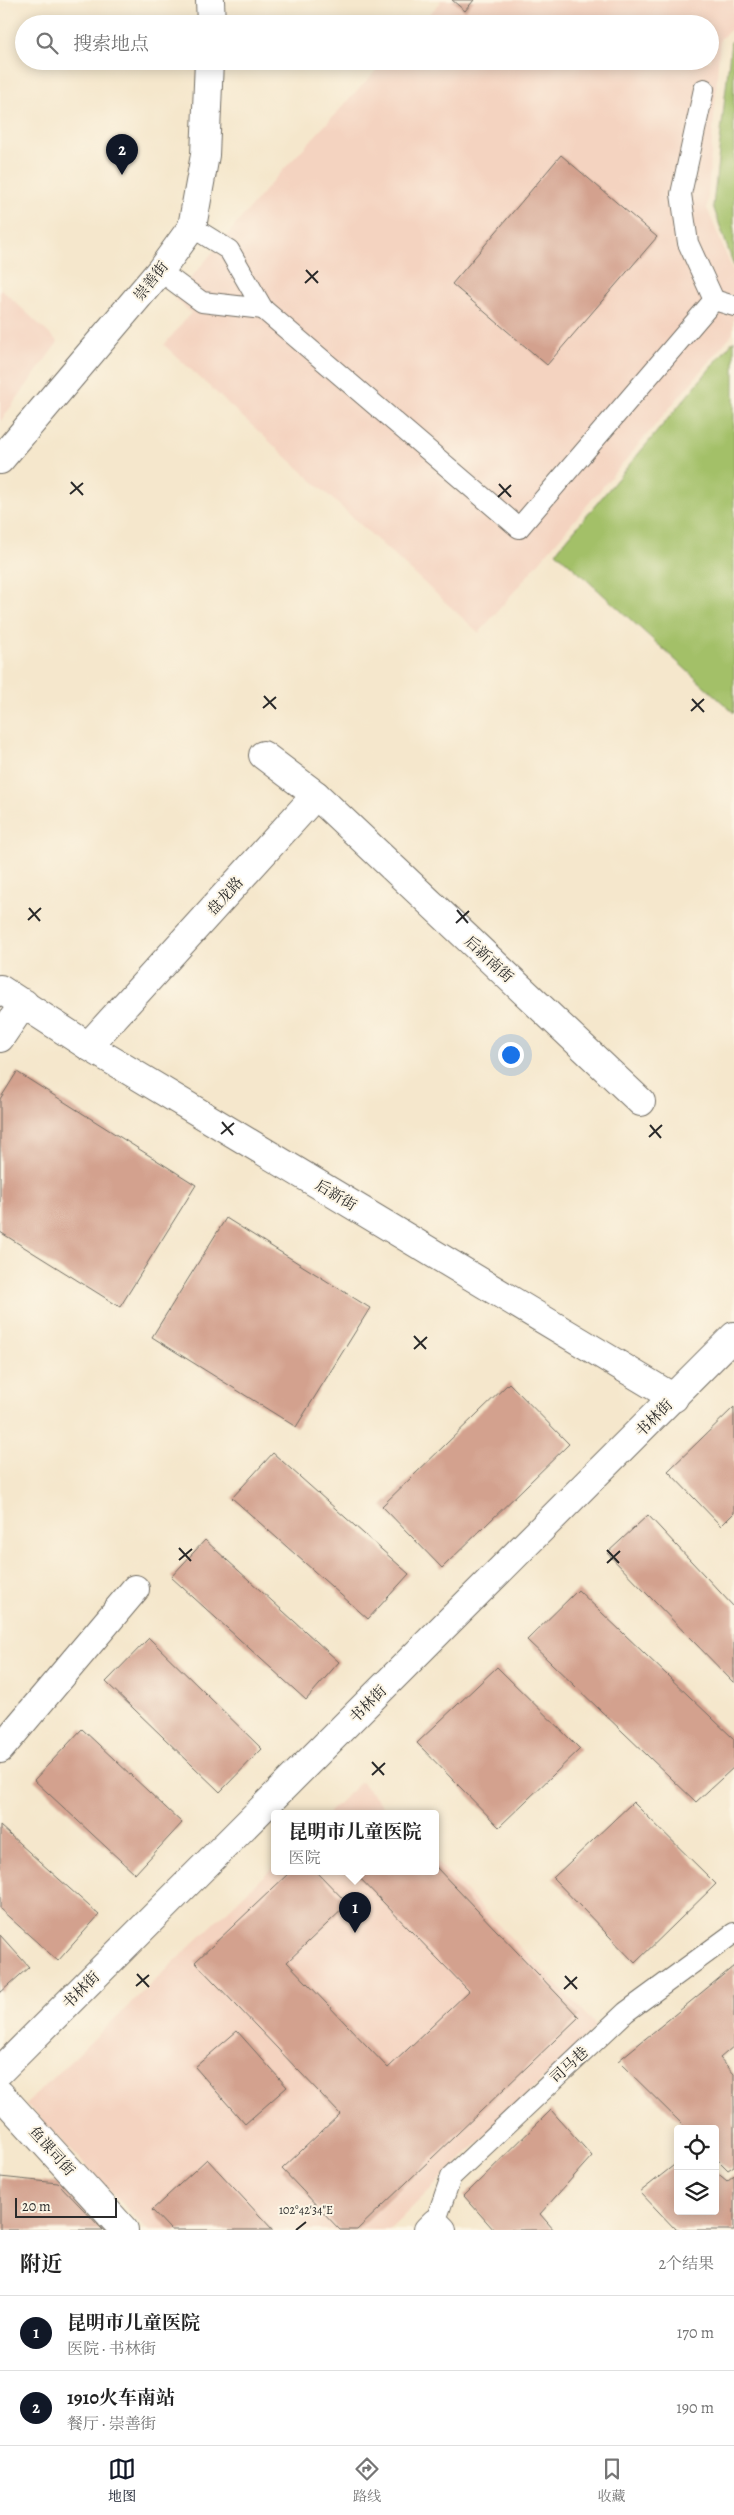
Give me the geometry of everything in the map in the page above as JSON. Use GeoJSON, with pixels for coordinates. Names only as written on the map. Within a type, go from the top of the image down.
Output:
{"type":"FeatureCollection","features":[{"type":"Feature","properties":{"kind":"street"},"geometry":{"type":"LineString","coordinates":[[210,0],[211,15]]}},
{"type":"Feature","properties":{"kind":"street","name":"崇善街"},"geometry":{"type":"LineString","coordinates":[[0,460],[160,271],[192,227],[205,156],[209,70]]}},
{"type":"Feature","properties":{"kind":"street"},"geometry":{"type":"LineString","coordinates":[[263,755],[316,796]]}},
{"type":"Feature","properties":{"kind":"street","name":"盘龙路"},"geometry":{"type":"LineString","coordinates":[[88,1046],[316,796]]}},
{"type":"Feature","properties":{"kind":"street","name":"后新南街"},"geometry":{"type":"LineString","coordinates":[[316,796],[641,1102]]}},
{"type":"Feature","properties":{"kind":"street","name":"后新街"},"geometry":{"type":"LineString","coordinates":[[0,989],[88,1046],[674,1398]]}},
{"type":"Feature","properties":{"kind":"street"},"geometry":{"type":"LineString","coordinates":[[0,1038],[24,1003]]}},
{"type":"Feature","properties":{"kind":"street","name":"书林街"},"geometry":{"type":"LineString","coordinates":[[0,2071],[734,1336]]}},
{"type":"Feature","properties":{"kind":"street"},"geometry":{"type":"LineString","coordinates":[[0,1749],[135,1589]]}},
{"type":"Feature","properties":{"kind":"street","name":"鱼课司街"},"geometry":{"type":"LineString","coordinates":[[0,2094],[124,2230]]}},
{"type":"Feature","properties":{"kind":"lane"},"geometry":{"type":"LineString","coordinates":[[704,89],[681,194],[688,243],[714,300],[734,306]]}},
{"type":"Feature","properties":{"kind":"lane"},"geometry":{"type":"LineString","coordinates":[[192,227],[229,250],[263,309],[519,528],[714,300]]}},
{"type":"Feature","properties":{"kind":"lane"},"geometry":{"type":"LineString","coordinates":[[160,271],[202,302],[263,309]]}},
{"type":"Feature","properties":{"kind":"lane","name":"司马巷"},"geometry":{"type":"LineString","coordinates":[[435,2228],[451,2177],[626,2012],[734,1933]]}},
{"type":"Feature","properties":{"kind":"shaded area"},"geometry":{"type":"Polygon","coordinates":[[[439,0],[734,0],[734,27],[720,39],[719,52],[719,15],[429,15],[441,2],[439,0]]]}},
{"type":"Feature","properties":{"kind":"shaded area"},"geometry":{"type":"Polygon","coordinates":[[[377,70],[718,70],[707,208],[734,274],[733,333],[479,633],[164,345],[191,313],[174,298],[271,183],[377,70]]]}},
{"type":"Feature","properties":{"kind":"shaded area"},"geometry":{"type":"Polygon","coordinates":[[[0,288],[58,342],[0,422],[0,288]]]}},
{"type":"Feature","properties":{"kind":"shaded area"},"geometry":{"type":"Polygon","coordinates":[[[361,1782],[387,1810],[331,1810],[361,1782]]]}},
{"type":"Feature","properties":{"kind":"shaded area"},"geometry":{"type":"Polygon","coordinates":[[[439,1864],[597,2026],[389,2230],[148,2230],[26,2104],[271,1869],[271,1875],[439,1875],[439,1864]]]}},
{"type":"Feature","properties":{"kind":"green space"},"geometry":{"type":"Polygon","coordinates":[[[734,40],[734,266],[713,206],[731,42],[734,40]]]}},
{"type":"Feature","properties":{"kind":"green space"},"geometry":{"type":"Polygon","coordinates":[[[734,340],[734,713],[556,552],[734,340]]]}},
{"type":"Feature","properties":{"kind":"building"},"geometry":{"type":"Polygon","coordinates":[[[452,0],[474,0],[465,11],[452,0]]]}},
{"type":"Feature","properties":{"kind":"building"},"geometry":{"type":"Polygon","coordinates":[[[561,155],[657,237],[547,365],[452,284],[561,155]]]}},
{"type":"Feature","properties":{"kind":"building"},"geometry":{"type":"Polygon","coordinates":[[[17,1072],[196,1185],[120,1307],[0,1232],[0,1099],[17,1072]]]}},
{"type":"Feature","properties":{"kind":"building"},"geometry":{"type":"Polygon","coordinates":[[[226,1218],[370,1308],[296,1427],[152,1337],[226,1218]]]}},
{"type":"Feature","properties":{"kind":"building"},"geometry":{"type":"Polygon","coordinates":[[[509,1383],[569,1444],[442,1568],[382,1506],[509,1383]]]}},
{"type":"Feature","properties":{"kind":"building"},"geometry":{"type":"Polygon","coordinates":[[[734,1407],[734,1513],[721,1526],[668,1471],[734,1407]]]}},
{"type":"Feature","properties":{"kind":"building"},"geometry":{"type":"Polygon","coordinates":[[[273,1453],[409,1574],[368,1619],[232,1498],[273,1453]]]}},
{"type":"Feature","properties":{"kind":"building"},"geometry":{"type":"Polygon","coordinates":[[[648,1515],[734,1607],[734,1683],[607,1553],[648,1515]]]}},
{"type":"Feature","properties":{"kind":"building"},"geometry":{"type":"Polygon","coordinates":[[[205,1540],[339,1662],[306,1700],[171,1577],[205,1540]]]}},
{"type":"Feature","properties":{"kind":"building"},"geometry":{"type":"Polygon","coordinates":[[[578,1590],[734,1739],[734,1767],[696,1802],[527,1640],[578,1590]]]}},
{"type":"Feature","properties":{"kind":"building"},"geometry":{"type":"Polygon","coordinates":[[[149,1638],[262,1749],[220,1792],[106,1682],[149,1638]]]}},
{"type":"Feature","properties":{"kind":"building"},"geometry":{"type":"Polygon","coordinates":[[[497,1667],[580,1749],[499,1827],[417,1743],[497,1667]]]}},
{"type":"Feature","properties":{"kind":"building"},"geometry":{"type":"Polygon","coordinates":[[[82,1729],[182,1823],[135,1874],[34,1780],[82,1729]]]}},
{"type":"Feature","properties":{"kind":"building"},"geometry":{"type":"Polygon","coordinates":[[[633,1802],[716,1884],[635,1963],[553,1878],[633,1802]]]}},
{"type":"Feature","properties":{"kind":"building"},"geometry":{"type":"Polygon","coordinates":[[[0,1826],[99,1915],[58,1961],[0,1909],[0,1826]]]}},
{"type":"Feature","properties":{"kind":"building"},"geometry":{"type":"Polygon","coordinates":[[[439,1870],[579,2017],[357,2230],[340,2230],[282,2169],[340,2114],[195,1962],[287,1875],[320,1875],[348,1904],[287,1962],[388,2068],[469,1991],[357,1875],[439,1875],[439,1870]]]}},
{"type":"Feature","properties":{"kind":"building"},"geometry":{"type":"Polygon","coordinates":[[[0,1935],[29,1967],[0,1993],[0,1935]]]}},
{"type":"Feature","properties":{"kind":"building"},"geometry":{"type":"Polygon","coordinates":[[[734,1966],[734,2046],[720,2058],[734,2074],[734,2166],[728,2170],[719,2161],[719,2125],[683,2125],[618,2061],[734,1966]]]}},
{"type":"Feature","properties":{"kind":"building"},"geometry":{"type":"Polygon","coordinates":[[[237,2031],[287,2087],[245,2124],[195,2067],[237,2031]]]}},
{"type":"Feature","properties":{"kind":"building"},"geometry":{"type":"Polygon","coordinates":[[[551,2110],[592,2156],[540,2214],[554,2230],[494,2230],[464,2196],[551,2110]]]}},
{"type":"Feature","properties":{"kind":"building"},"geometry":{"type":"Polygon","coordinates":[[[207,2159],[273,2230],[171,2230],[152,2210],[207,2159]]]}},
{"type":"Feature","properties":{"kind":"building"},"geometry":{"type":"Polygon","coordinates":[[[674,2165],[674,2215],[719,2215],[719,2174],[727,2181],[734,2175],[734,2230],[676,2230],[640,2192],[674,2165]]]}},
{"type":"Feature","properties":{"kind":"building"},"geometry":{"type":"Polygon","coordinates":[[[0,2177],[58,2183],[103,2230],[0,2230],[0,2177]]]}},
{"type":"Feature","properties":{"kind":"place","name":"1910火车南站"},"geometry":{"type":"Point","coordinates":[122,175]}},
{"type":"Feature","properties":{"kind":"place","name":"昆明市儿童医院"},"geometry":{"type":"Point","coordinates":[355,1933]}}]}
